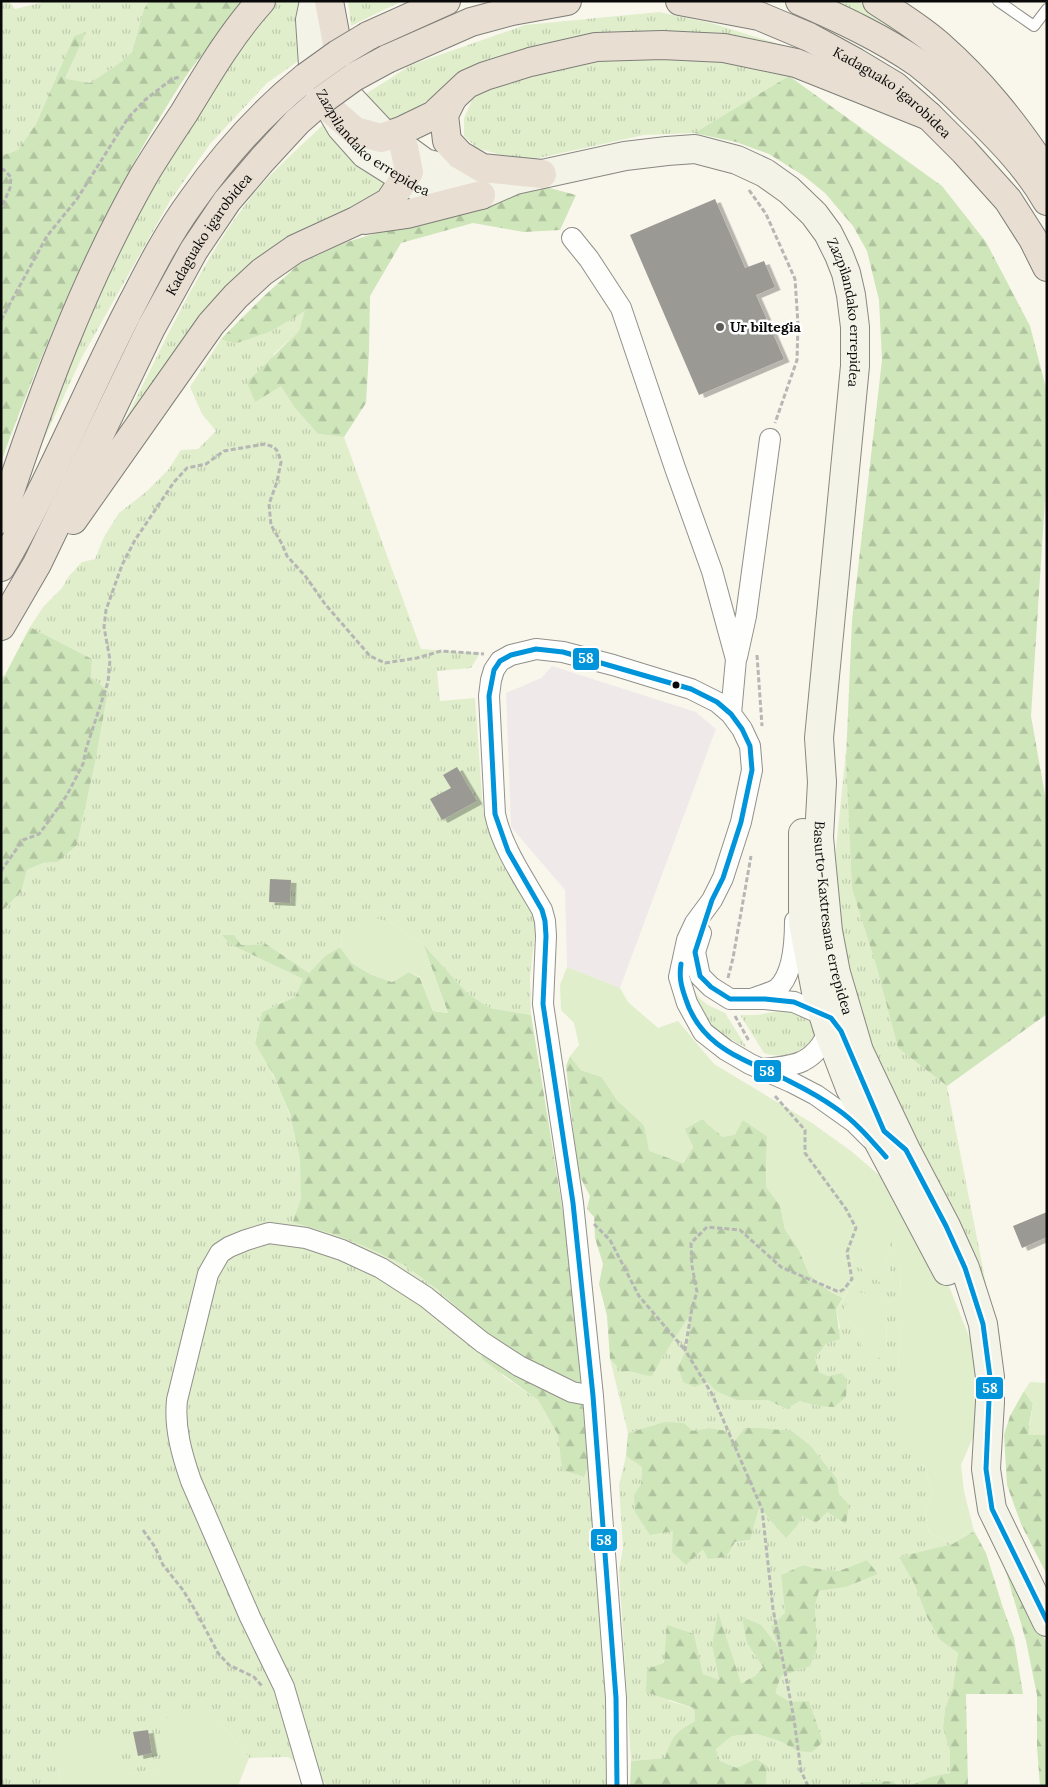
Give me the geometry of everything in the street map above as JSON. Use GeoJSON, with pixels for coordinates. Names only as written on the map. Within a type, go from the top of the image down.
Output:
{"type":"FeatureCollection","features":[{"type":"Feature","properties":{"kind":"highway"},"geometry":{"type":"LineString","coordinates":[[1,520],[49,378],[105,250],[143,178],[220,54],[262,1]]}},
{"type":"Feature","properties":{"kind":"highway"},"geometry":{"type":"LineString","coordinates":[[329,1],[337,44]]}},
{"type":"Feature","properties":{"kind":"highway"},"geometry":{"type":"LineString","coordinates":[[1,567],[26,524],[116,334],[149,270],[190,203],[223,159],[254,123],[306,77],[338,54],[368,36],[446,1]]}},
{"type":"Feature","properties":{"kind":"highway","name":"Kadaguako igarobidea"},"geometry":{"type":"LineString","coordinates":[[1,626],[38,564],[151,328],[194,250],[227,201],[262,160],[297,122],[326,105],[354,77],[387,59],[471,22],[512,11],[566,1]]}},
{"type":"Feature","properties":{"kind":"highway","name":"Kadaguako igarobidea"},"geometry":{"type":"LineString","coordinates":[[680,1],[759,16],[809,38],[895,86],[964,151],[1008,200],[1033,239],[1047,266]]}},
{"type":"Feature","properties":{"kind":"highway"},"geometry":{"type":"LineString","coordinates":[[800,1],[882,41],[918,64],[955,95],[1000,140],[1037,184],[1047,201]]}},
{"type":"Feature","properties":{"kind":"highway"},"geometry":{"type":"LineString","coordinates":[[877,1],[938,44],[972,76],[1016,126],[1047,172]]}},
{"type":"Feature","properties":{"kind":"highway"},"geometry":{"type":"LineString","coordinates":[[38,564],[65,530],[211,324],[236,296],[262,272],[295,249],[356,221],[389,202],[409,172],[396,142],[401,131],[434,115],[467,84],[484,76],[530,62],[596,47],[662,46],[724,48],[796,63],[929,116]]}},
{"type":"Feature","properties":{"kind":"highway"},"geometry":{"type":"LineString","coordinates":[[452,99],[444,115],[447,141],[460,155],[482,168],[542,174]]}},
{"type":"Feature","properties":{"kind":"highway"},"geometry":{"type":"LineString","coordinates":[[326,105],[356,131],[396,142]]}},
{"type":"Feature","properties":{"kind":"highway"},"geometry":{"type":"LineString","coordinates":[[356,221],[407,214],[481,195]]}},
{"type":"Feature","properties":{"kind":"street","name":"Zazpilandako errepidea"},"geometry":{"type":"LineString","coordinates":[[314,1],[310,20],[314,80],[326,105],[341,127],[365,154],[419,188],[446,197],[481,195],[515,180],[625,156],[694,149],[736,160],[765,172],[789,190],[814,214],[828,233],[846,273],[851,295],[855,327],[855,366],[819,738]]}},
{"type":"Feature","properties":{"kind":"street","name":"Zazpilandako errepidea"},"geometry":{"type":"LineString","coordinates":[[342,1],[337,21],[338,69],[349,97],[381,131],[425,163],[491,180],[515,180]]}},
{"type":"Feature","properties":{"kind":"street"},"geometry":{"type":"LineString","coordinates":[[572,238],[589,259],[621,308],[712,571],[736,659]]}},
{"type":"Feature","properties":{"kind":"street"},"geometry":{"type":"LineString","coordinates":[[731,714],[736,659],[746,616],[770,439]]}},
{"type":"Feature","properties":{"kind":"street"},"geometry":{"type":"LineString","coordinates":[[617,1786],[616,1698],[593,1396],[573,1203],[543,1004],[545,921],[542,910],[504,841],[497,826],[495,814],[489,696],[494,670],[500,661],[511,655],[536,649],[563,652],[690,689],[717,702],[731,714],[742,729],[750,746],[752,770],[741,822],[724,878],[686,940],[679,977],[687,1003],[703,1032],[726,1050],[750,1064],[791,1082],[837,1109],[895,1152]]}},
{"type":"Feature","properties":{"kind":"street","name":"Basurto-Kaxtresana errepidea"},"geometry":{"type":"LineString","coordinates":[[819,738],[806,777],[802,856],[803,923],[816,992],[850,1088],[946,1226],[965,1268],[983,1324],[990,1377],[986,1469],[990,1500],[1000,1528],[1047,1622]]}},
{"type":"Feature","properties":{"kind":"street","name":"Basurto-Kaxtresana errepidea"},"geometry":{"type":"LineString","coordinates":[[819,738],[822,782],[820,837],[826,914],[836,973],[859,1051],[895,1152]]}},
{"type":"Feature","properties":{"kind":"street"},"geometry":{"type":"LineString","coordinates":[[752,999],[776,989],[789,971],[793,956],[795,901],[802,856]]}},
{"type":"Feature","properties":{"kind":"street"},"geometry":{"type":"LineString","coordinates":[[712,900],[695,952],[700,976],[711,987],[730,999],[794,1002],[827,1022]]}},
{"type":"Feature","properties":{"kind":"street"},"geometry":{"type":"LineString","coordinates":[[764,1070],[803,1061],[819,1048],[831,1002],[817,937],[826,914]]}},
{"type":"Feature","properties":{"kind":"street"},"geometry":{"type":"LineString","coordinates":[[313,1786],[284,1687],[250,1617],[191,1481],[175,1417],[177,1400],[208,1274],[220,1253],[229,1247],[269,1233],[306,1238],[342,1250],[381,1268],[426,1297],[482,1342],[519,1366],[572,1392],[593,1396]]}},
{"type":"Feature","properties":{"kind":"lane"},"geometry":{"type":"LineString","coordinates":[[998,1],[1034,26],[1047,9]]}},
{"type":"Feature","properties":{"kind":"path"},"geometry":{"type":"LineString","coordinates":[[1,320],[47,236],[77,199],[128,118],[145,100],[172,78],[187,76],[205,78]]}},
{"type":"Feature","properties":{"kind":"path"},"geometry":{"type":"LineString","coordinates":[[1,169],[11,177],[10,188],[1,209]]}},
{"type":"Feature","properties":{"kind":"path"},"geometry":{"type":"LineString","coordinates":[[748,189],[766,214],[795,279],[798,324],[797,360],[770,439]]}},
{"type":"Feature","properties":{"kind":"path"},"geometry":{"type":"LineString","coordinates":[[1,871],[23,840],[39,834],[67,795],[83,764],[86,749],[108,682],[110,660],[104,628],[106,610],[122,565],[135,540],[174,482],[187,468],[206,464],[224,451],[265,444],[274,447],[278,452],[281,462],[278,482],[269,504],[271,524],[287,556],[370,656],[385,663],[442,651],[480,653],[494,656],[500,661]]}},
{"type":"Feature","properties":{"kind":"path"},"geometry":{"type":"LineString","coordinates":[[732,1010],[750,1042]]}},
{"type":"Feature","properties":{"kind":"path"},"geometry":{"type":"LineString","coordinates":[[685,1350],[692,1308],[697,1292],[690,1243],[707,1227],[740,1230],[781,1267],[839,1292],[852,1279],[847,1252],[856,1228],[846,1209],[805,1153],[805,1130],[775,1096]]}},
{"type":"Feature","properties":{"kind":"path"},"geometry":{"type":"LineString","coordinates":[[573,1203],[610,1240],[638,1296],[685,1350],[712,1394],[762,1509],[773,1609],[794,1719],[801,1771],[808,1786]]}},
{"type":"Feature","properties":{"kind":"path"},"geometry":{"type":"LineString","coordinates":[[142,1530],[155,1547],[163,1565],[183,1590],[218,1653],[229,1665],[254,1677],[265,1690]]}},
{"type":"Feature","properties":{"kind":"shaded area"},"geometry":{"type":"Polygon","coordinates":[[[552,666],[696,712],[716,729],[620,988],[567,967],[565,890],[511,827],[506,693],[541,678],[552,666]]]}},
{"type":"Feature","properties":{"kind":"green space"},"geometry":{"type":"Polygon","coordinates":[[[1,1],[9,1],[15,9],[47,1],[149,1],[144,9],[132,52],[121,62],[90,83],[65,80],[85,33],[74,36],[36,124],[18,150],[1,156],[1,1]]]}},
{"type":"Feature","properties":{"kind":"green space"},"geometry":{"type":"Polygon","coordinates":[[[149,1],[246,1],[187,74],[127,175],[80,268],[19,413],[1,462],[1,156],[18,150],[36,124],[74,36],[86,32],[65,79],[90,83],[121,62],[132,52],[144,9],[149,1]]]}},
{"type":"Feature","properties":{"kind":"green space"},"geometry":{"type":"Polygon","coordinates":[[[274,1],[308,1],[304,57],[267,83],[210,144],[170,201],[82,357],[22,487],[53,395],[112,259],[194,109],[274,1]]]}},
{"type":"Feature","properties":{"kind":"green space"},"geometry":{"type":"Polygon","coordinates":[[[348,1],[402,1],[351,26],[348,1]]]}},
{"type":"Feature","properties":{"kind":"green space"},"geometry":{"type":"Polygon","coordinates":[[[837,1],[858,1],[913,37],[960,79],[906,38],[837,1]]]}},
{"type":"Feature","properties":{"kind":"green space"},"geometry":{"type":"Polygon","coordinates":[[[659,12],[711,23],[785,46],[698,34],[599,36],[499,57],[459,79],[410,112],[388,122],[361,97],[411,65],[525,25],[659,12]]]}},
{"type":"Feature","properties":{"kind":"green space"},"geometry":{"type":"Polygon","coordinates":[[[616,58],[716,58],[789,76],[694,133],[644,135],[534,159],[514,159],[477,148],[464,136],[464,118],[473,98],[497,84],[616,58]]]}},
{"type":"Feature","properties":{"kind":"green space"},"geometry":{"type":"Polygon","coordinates":[[[789,76],[942,186],[986,242],[1030,326],[1046,388],[1047,469],[1031,716],[1047,806],[1047,1014],[947,1086],[898,1048],[876,965],[852,889],[846,759],[852,621],[882,360],[879,300],[867,251],[853,226],[825,193],[804,176],[769,154],[736,142],[694,133],[789,76]]]}},
{"type":"Feature","properties":{"kind":"green space"},"geometry":{"type":"Polygon","coordinates":[[[327,121],[389,183],[379,197],[221,304],[124,422],[195,283],[227,230],[263,183],[327,121]]]}},
{"type":"Feature","properties":{"kind":"green space"},"geometry":{"type":"Polygon","coordinates":[[[542,186],[576,195],[560,230],[524,232],[473,223],[401,243],[370,296],[366,403],[344,437],[318,434],[295,408],[281,386],[255,402],[247,382],[299,331],[305,311],[270,332],[234,344],[221,339],[299,264],[344,243],[383,231],[480,208],[542,186]]]}},
{"type":"Feature","properties":{"kind":"green space"},"geometry":{"type":"Polygon","coordinates":[[[306,310],[299,331],[272,356],[281,385],[295,408],[318,434],[344,437],[421,649],[480,653],[471,668],[437,671],[440,701],[475,698],[483,810],[490,833],[530,908],[536,924],[530,976],[531,1015],[490,1008],[468,994],[423,944],[390,922],[344,931],[340,947],[325,956],[309,973],[266,944],[241,945],[223,935],[268,962],[303,979],[295,997],[262,1012],[255,1042],[289,1112],[300,1157],[301,1199],[333,1234],[406,1266],[438,1290],[481,1330],[503,1376],[538,1400],[558,1435],[562,1470],[584,1477],[588,1467],[604,1666],[608,1786],[329,1786],[288,1757],[249,1758],[213,1713],[165,1769],[124,1774],[58,1770],[62,1786],[1,1786],[1,912],[21,892],[27,870],[43,863],[58,862],[77,845],[108,691],[91,677],[92,659],[30,627],[43,607],[62,588],[69,576],[82,562],[95,559],[104,537],[119,513],[146,492],[168,470],[181,450],[198,449],[216,431],[202,414],[190,387],[221,339],[234,344],[270,332],[306,310]]]}},
{"type":"Feature","properties":{"kind":"green space"},"geometry":{"type":"Polygon","coordinates":[[[30,627],[92,659],[91,677],[108,691],[77,845],[58,862],[43,863],[27,870],[21,892],[1,912],[1,678],[5,675],[30,627]]]}},
{"type":"Feature","properties":{"kind":"green space"},"geometry":{"type":"Polygon","coordinates":[[[846,751],[852,889],[876,965],[898,1048],[947,1086],[1002,1365],[864,1043],[831,896],[846,751]]]}},
{"type":"Feature","properties":{"kind":"green space"},"geometry":{"type":"Polygon","coordinates":[[[364,915],[390,922],[423,944],[448,1013],[433,1011],[420,977],[409,972],[392,982],[370,974],[352,963],[340,947],[344,931],[364,915]]]}},
{"type":"Feature","properties":{"kind":"green space"},"geometry":{"type":"Polygon","coordinates":[[[222,935],[234,935],[241,945],[266,944],[309,973],[325,956],[340,947],[352,963],[370,974],[392,982],[409,972],[420,978],[433,1011],[448,1013],[423,944],[468,994],[490,1008],[531,1015],[569,1249],[588,1467],[584,1477],[562,1470],[558,1435],[538,1400],[482,1359],[481,1330],[438,1290],[406,1266],[366,1247],[333,1234],[293,1222],[301,1199],[300,1158],[290,1114],[274,1076],[255,1043],[262,1012],[295,997],[303,979],[230,944],[222,935]]]}},
{"type":"Feature","properties":{"kind":"green space"},"geometry":{"type":"Polygon","coordinates":[[[567,967],[620,988],[628,1002],[658,1028],[678,1021],[714,1064],[812,1123],[851,1151],[879,1175],[902,1203],[928,1244],[951,1291],[972,1344],[980,1406],[974,1435],[961,1465],[964,1491],[974,1531],[952,1544],[929,1533],[925,1513],[932,1494],[928,1477],[922,1460],[903,1448],[899,1419],[898,1371],[900,1334],[897,1307],[886,1313],[887,1355],[870,1361],[862,1350],[859,1331],[850,1320],[844,1308],[854,1292],[873,1294],[889,1303],[900,1296],[901,1274],[891,1241],[885,1258],[893,1279],[881,1283],[864,1272],[853,1257],[850,1267],[853,1284],[843,1298],[829,1291],[809,1274],[799,1250],[785,1229],[780,1205],[766,1187],[767,1136],[743,1120],[735,1135],[723,1137],[702,1119],[685,1129],[693,1148],[682,1163],[649,1151],[644,1125],[617,1100],[602,1077],[581,1070],[570,1056],[579,1045],[574,1023],[561,1010],[560,985],[567,967]]]}},
{"type":"Feature","properties":{"kind":"green space"},"geometry":{"type":"Polygon","coordinates":[[[693,989],[699,998],[708,1005],[725,1013],[747,1048],[714,1030],[692,1002],[693,989]]]}},
{"type":"Feature","properties":{"kind":"green space"},"geometry":{"type":"Polygon","coordinates":[[[785,1010],[811,1019],[816,1035],[805,1046],[793,1053],[779,1056],[764,1053],[740,1015],[757,1015],[785,1010]]]}},
{"type":"Feature","properties":{"kind":"green space"},"geometry":{"type":"Polygon","coordinates":[[[570,1056],[581,1070],[602,1077],[617,1100],[644,1125],[650,1150],[683,1163],[693,1147],[684,1129],[702,1119],[723,1137],[743,1120],[767,1136],[766,1187],[780,1205],[785,1229],[799,1250],[809,1274],[829,1291],[843,1298],[836,1309],[840,1339],[827,1343],[815,1358],[819,1372],[828,1376],[842,1373],[847,1381],[846,1397],[834,1407],[817,1406],[800,1401],[786,1409],[768,1400],[737,1400],[716,1391],[707,1382],[695,1387],[683,1382],[678,1366],[688,1343],[688,1318],[652,1376],[622,1372],[610,1359],[607,1316],[599,1284],[603,1264],[595,1238],[594,1217],[587,1209],[590,1196],[578,1173],[566,1066],[570,1056]]]}},
{"type":"Feature","properties":{"kind":"green space"},"geometry":{"type":"Polygon","coordinates":[[[891,1240],[901,1274],[900,1296],[889,1303],[873,1294],[850,1320],[859,1331],[863,1350],[887,1355],[886,1313],[897,1306],[900,1334],[898,1371],[932,1494],[925,1513],[929,1533],[952,1544],[900,1557],[914,1583],[927,1617],[940,1640],[958,1653],[953,1687],[945,1709],[943,1728],[950,1751],[950,1773],[903,1786],[896,1786],[894,1781],[864,1782],[856,1786],[766,1786],[767,1766],[737,1768],[720,1761],[716,1749],[732,1736],[757,1734],[782,1742],[797,1751],[823,1742],[815,1721],[790,1702],[774,1693],[781,1676],[817,1649],[815,1605],[819,1591],[846,1587],[878,1574],[867,1560],[839,1571],[803,1565],[781,1575],[785,1613],[781,1650],[747,1643],[763,1667],[755,1676],[740,1683],[712,1646],[719,1681],[703,1674],[694,1635],[669,1701],[694,1708],[695,1721],[675,1735],[665,1758],[631,1761],[619,1570],[623,1548],[619,1485],[626,1456],[642,1467],[641,1484],[634,1495],[674,1531],[703,1549],[750,1540],[758,1506],[769,1519],[796,1527],[803,1516],[839,1494],[837,1479],[811,1446],[792,1431],[734,1442],[709,1428],[691,1431],[664,1422],[628,1433],[610,1359],[622,1372],[652,1376],[688,1318],[689,1331],[687,1343],[678,1366],[695,1387],[707,1382],[716,1391],[752,1400],[768,1400],[785,1409],[800,1401],[817,1406],[842,1373],[828,1376],[819,1372],[815,1358],[840,1328],[836,1309],[853,1284],[850,1267],[853,1256],[864,1272],[893,1279],[885,1258],[891,1240]]]}},
{"type":"Feature","properties":{"kind":"green space"},"geometry":{"type":"Polygon","coordinates":[[[1030,1382],[1047,1383],[1047,1435],[1028,1435],[1033,1404],[1024,1391],[1030,1382]]]}},
{"type":"Feature","properties":{"kind":"green space"},"geometry":{"type":"Polygon","coordinates":[[[1024,1391],[1033,1404],[1029,1425],[1047,1433],[1047,1575],[1021,1524],[1007,1485],[1004,1435],[1010,1416],[1024,1391]]]}},
{"type":"Feature","properties":{"kind":"green space"},"geometry":{"type":"Polygon","coordinates":[[[664,1422],[684,1423],[692,1431],[709,1428],[725,1431],[734,1442],[745,1428],[792,1431],[811,1446],[837,1479],[839,1494],[849,1505],[846,1524],[827,1512],[816,1523],[803,1516],[786,1538],[759,1507],[750,1540],[735,1542],[726,1557],[708,1559],[703,1549],[686,1565],[672,1552],[673,1531],[650,1535],[635,1512],[634,1495],[641,1484],[642,1467],[626,1456],[628,1433],[664,1422]]]}},
{"type":"Feature","properties":{"kind":"green space"},"geometry":{"type":"Polygon","coordinates":[[[974,1531],[986,1553],[1014,1638],[1023,1694],[966,1694],[968,1786],[909,1786],[931,1777],[950,1773],[950,1751],[943,1728],[945,1709],[953,1687],[958,1653],[940,1640],[927,1617],[914,1583],[899,1557],[952,1544],[974,1531]]]}},
{"type":"Feature","properties":{"kind":"green space"},"geometry":{"type":"Polygon","coordinates":[[[867,1560],[878,1574],[846,1587],[819,1591],[815,1605],[817,1649],[810,1666],[781,1676],[775,1693],[790,1702],[809,1701],[823,1742],[812,1752],[797,1751],[782,1742],[757,1734],[732,1736],[716,1749],[720,1761],[737,1768],[756,1759],[767,1766],[766,1786],[630,1786],[631,1761],[665,1758],[675,1735],[695,1721],[694,1708],[646,1692],[647,1669],[664,1663],[667,1625],[694,1634],[703,1674],[719,1680],[712,1646],[718,1612],[741,1683],[755,1676],[763,1667],[747,1643],[742,1617],[761,1625],[779,1648],[771,1627],[785,1613],[781,1575],[803,1565],[839,1571],[867,1560]]]}},
{"type":"Feature","properties":{"kind":"green space"},"geometry":{"type":"Polygon","coordinates":[[[1004,1565],[1022,1593],[1047,1644],[1047,1786],[1040,1786],[1037,1747],[1037,1695],[1026,1641],[1004,1565]]]}},
{"type":"Feature","properties":{"kind":"green space"},"geometry":{"type":"Polygon","coordinates":[[[195,1709],[213,1713],[249,1758],[238,1786],[62,1786],[58,1770],[58,1742],[87,1737],[117,1738],[124,1774],[164,1769],[159,1722],[179,1712],[195,1709]]]}},
{"type":"Feature","properties":{"kind":"green space"},"geometry":{"type":"Polygon","coordinates":[[[894,1781],[896,1786],[856,1786],[863,1782],[894,1781]]]}},
{"type":"Feature","properties":{"kind":"building","name":"Ur biltegia"},"geometry":{"type":"Polygon","coordinates":[[[715,199],[745,268],[764,261],[775,287],[756,295],[784,359],[699,395],[630,235],[715,199]]]}},
{"type":"Feature","properties":{"kind":"building"},"geometry":{"type":"Polygon","coordinates":[[[457,767],[477,801],[442,820],[430,799],[451,788],[443,775],[457,767]]]}},
{"type":"Feature","properties":{"kind":"building"},"geometry":{"type":"Polygon","coordinates":[[[270,879],[291,880],[290,903],[269,902],[270,879]]]}},
{"type":"Feature","properties":{"kind":"building"},"geometry":{"type":"Polygon","coordinates":[[[1047,1212],[1047,1237],[1022,1248],[1013,1226],[1047,1212]]]}},
{"type":"Feature","properties":{"kind":"building"},"geometry":{"type":"Polygon","coordinates":[[[148,1730],[152,1753],[138,1756],[133,1732],[148,1730]]]}},
{"type":"Feature","properties":{"kind":"transit line","name":"58"},"geometry":{"type":"LineString","coordinates":[[617,1786],[616,1698],[593,1396],[573,1203],[543,1004],[545,921],[542,910],[508,851],[495,814],[489,696],[494,670],[500,661],[511,655],[536,649],[563,652],[691,689],[717,702],[731,714],[742,729],[750,746],[752,770],[741,822],[723,878],[712,900],[695,952],[700,976],[711,987],[730,999],[765,999],[794,1002],[831,1018],[841,1031],[884,1131],[906,1150],[946,1226],[965,1268],[983,1324],[990,1377],[986,1469],[992,1509],[1047,1621]]}},
{"type":"Feature","properties":{"kind":"transit line","name":"58"},"geometry":{"type":"LineString","coordinates":[[681,964],[681,985],[692,1015],[702,1030],[728,1051],[797,1085],[832,1105],[857,1125],[886,1157]]}},
{"type":"Feature","properties":{"kind":"place","name":"Ur biltegia"},"geometry":{"type":"Point","coordinates":[720,327]}}]}
